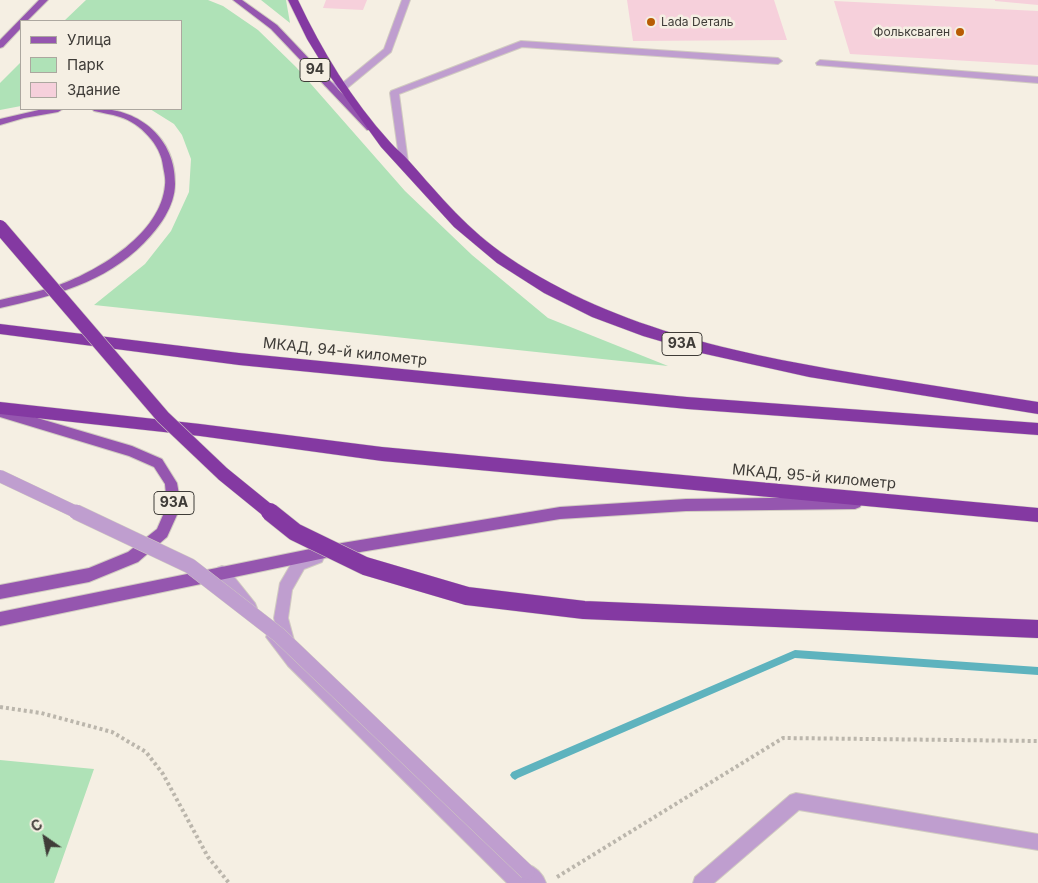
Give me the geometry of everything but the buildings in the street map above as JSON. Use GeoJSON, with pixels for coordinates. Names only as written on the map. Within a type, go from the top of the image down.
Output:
{"type":"FeatureCollection","features":[{"type":"Feature","properties":{"kind":"highway","name":"93A"},"geometry":{"type":"LineString","coordinates":[[293,0],[319,53],[342,88],[387,146],[457,223],[496,255],[542,286],[593,313],[655,336],[720,354],[810,372],[1038,408]]}},
{"type":"Feature","properties":{"kind":"highway"},"geometry":{"type":"LineString","coordinates":[[0,227],[163,417],[203,455],[295,532],[365,566],[467,596],[584,610],[1038,629]]}},
{"type":"Feature","properties":{"kind":"highway","name":"МКАД, 94-й километр"},"geometry":{"type":"LineString","coordinates":[[0,329],[239,359],[687,403],[1038,429]]}},
{"type":"Feature","properties":{"kind":"highway","name":"МКАД, 95-й километр"},"geometry":{"type":"LineString","coordinates":[[0,408],[382,454],[1038,515]]}},
{"type":"Feature","properties":{"kind":"main road"},"geometry":{"type":"LineString","coordinates":[[24,20],[44,0]]}},
{"type":"Feature","properties":{"kind":"main road","name":"94"},"geometry":{"type":"LineString","coordinates":[[237,0],[248,6],[274,27],[387,146]]}},
{"type":"Feature","properties":{"kind":"main road"},"geometry":{"type":"LineString","coordinates":[[0,45],[20,24]]}},
{"type":"Feature","properties":{"kind":"main road"},"geometry":{"type":"LineString","coordinates":[[0,122],[23,115],[52,110]]}},
{"type":"Feature","properties":{"kind":"main road"},"geometry":{"type":"LineString","coordinates":[[0,304],[63,288],[112,264],[147,234],[167,205],[172,177],[165,152],[150,131],[127,116],[101,110]]}},
{"type":"Feature","properties":{"kind":"main road","name":"93A"},"geometry":{"type":"LineString","coordinates":[[0,412],[132,451],[158,464],[170,483],[174,506],[162,533],[133,557],[89,575],[0,592]]}},
{"type":"Feature","properties":{"kind":"main road"},"geometry":{"type":"LineString","coordinates":[[0,619],[330,551],[560,513],[686,505],[902,503]]}},
{"type":"Feature","properties":{"kind":"street"},"geometry":{"type":"LineString","coordinates":[[328,84],[342,88],[388,50],[406,0]]}},
{"type":"Feature","properties":{"kind":"street"},"geometry":{"type":"LineString","coordinates":[[403,162],[394,93],[521,44],[778,60]]}},
{"type":"Feature","properties":{"kind":"street"},"geometry":{"type":"LineString","coordinates":[[820,63],[1038,80]]}},
{"type":"Feature","properties":{"kind":"street"},"geometry":{"type":"LineString","coordinates":[[0,476],[190,566],[279,635],[538,883]]}},
{"type":"Feature","properties":{"kind":"street"},"geometry":{"type":"LineString","coordinates":[[293,661],[281,618],[285,588],[299,564],[330,551]]}},
{"type":"Feature","properties":{"kind":"street"},"geometry":{"type":"LineString","coordinates":[[222,573],[293,661],[519,883]]}},
{"type":"Feature","properties":{"kind":"street"},"geometry":{"type":"LineString","coordinates":[[701,883],[796,801],[1038,842]]}},
{"type":"Feature","properties":{"kind":"path"},"geometry":{"type":"LineString","coordinates":[[0,707],[41,713],[112,732],[146,752],[162,774],[208,857],[229,883]]}},
{"type":"Feature","properties":{"kind":"path"},"geometry":{"type":"LineString","coordinates":[[548,883],[782,738],[1038,741]]}},
{"type":"Feature","properties":{"kind":"green space"},"geometry":{"type":"Polygon","coordinates":[[[86,0],[208,0],[223,6],[258,30],[296,67],[405,191],[472,255],[548,318],[668,366],[94,305],[145,264],[171,231],[189,192],[191,159],[182,135],[174,124],[152,110],[182,110],[182,20],[65,20],[86,0]]]}},
{"type":"Feature","properties":{"kind":"green space"},"geometry":{"type":"Polygon","coordinates":[[[261,0],[286,0],[290,23],[261,0]]]}},
{"type":"Feature","properties":{"kind":"green space"},"geometry":{"type":"Polygon","coordinates":[[[20,63],[20,106],[0,110],[0,83],[20,63]]]}},
{"type":"Feature","properties":{"kind":"green space"},"geometry":{"type":"Polygon","coordinates":[[[0,760],[94,769],[54,883],[0,883],[0,760]]]}},
{"type":"Feature","properties":{"kind":"waterway"},"geometry":{"type":"LineString","coordinates":[[515,775],[795,654],[1038,671]]}},
{"type":"Feature","properties":{"kind":"place","name":"Lada Dеталь"},"geometry":{"type":"Point","coordinates":[651,22]}},
{"type":"Feature","properties":{"kind":"place","name":"Фольксваген"},"geometry":{"type":"Point","coordinates":[960,32]}}]}
